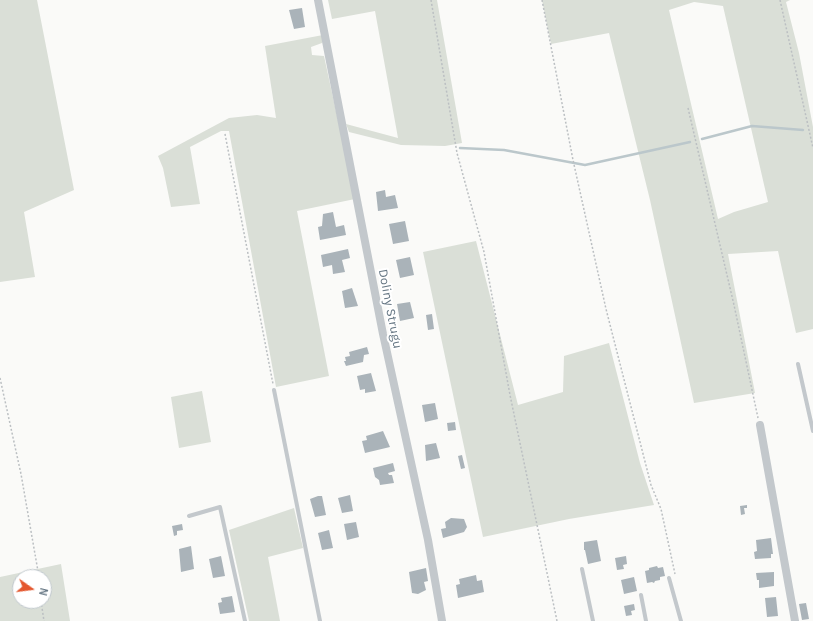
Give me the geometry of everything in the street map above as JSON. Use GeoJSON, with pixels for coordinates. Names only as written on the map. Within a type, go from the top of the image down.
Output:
{"type":"FeatureCollection","features":[{"type":"Feature","properties":{"kind":"street","name":"Doliny Strugu"},"geometry":{"type":"LineString","coordinates":[[318,0],[383,334],[428,540],[442,621]]}},
{"type":"Feature","properties":{"kind":"street"},"geometry":{"type":"LineString","coordinates":[[760,425],[795,621]]}},
{"type":"Feature","properties":{"kind":"lane"},"geometry":{"type":"LineString","coordinates":[[798,364],[813,431]]}},
{"type":"Feature","properties":{"kind":"lane"},"geometry":{"type":"LineString","coordinates":[[274,390],[320,621]]}},
{"type":"Feature","properties":{"kind":"lane"},"geometry":{"type":"LineString","coordinates":[[189,516],[220,507],[245,621]]}},
{"type":"Feature","properties":{"kind":"lane"},"geometry":{"type":"LineString","coordinates":[[582,569],[593,621]]}},
{"type":"Feature","properties":{"kind":"lane"},"geometry":{"type":"LineString","coordinates":[[669,578],[681,621]]}},
{"type":"Feature","properties":{"kind":"lane"},"geometry":{"type":"LineString","coordinates":[[641,595],[646,621]]}},
{"type":"Feature","properties":{"kind":"path"},"geometry":{"type":"LineString","coordinates":[[431,0],[457,154],[484,252],[510,395],[557,621]]}},
{"type":"Feature","properties":{"kind":"path"},"geometry":{"type":"LineString","coordinates":[[542,0],[573,160],[606,309],[649,478],[661,510],[676,578]]}},
{"type":"Feature","properties":{"kind":"path"},"geometry":{"type":"LineString","coordinates":[[780,0],[813,148]]}},
{"type":"Feature","properties":{"kind":"path"},"geometry":{"type":"LineString","coordinates":[[688,108],[734,305],[760,425]]}},
{"type":"Feature","properties":{"kind":"path"},"geometry":{"type":"LineString","coordinates":[[226,134],[274,390]]}},
{"type":"Feature","properties":{"kind":"path"},"geometry":{"type":"LineString","coordinates":[[0,378],[21,474],[38,569]]}},
{"type":"Feature","properties":{"kind":"path"},"geometry":{"type":"LineString","coordinates":[[42,609],[44,621]]}},
{"type":"Feature","properties":{"kind":"shaded area"},"geometry":{"type":"Polygon","coordinates":[[[0,0],[37,0],[74,190],[24,212],[35,277],[0,282],[0,0]]]}},
{"type":"Feature","properties":{"kind":"shaded area"},"geometry":{"type":"Polygon","coordinates":[[[328,0],[437,0],[462,143],[445,146],[401,145],[349,132],[346,124],[398,138],[375,11],[332,19],[328,0]]]}},
{"type":"Feature","properties":{"kind":"shaded area"},"geometry":{"type":"Polygon","coordinates":[[[542,0],[790,0],[786,2],[799,53],[813,127],[813,329],[796,333],[778,251],[728,254],[755,393],[694,403],[650,200],[609,33],[551,44],[542,0]],[[694,2],[669,10],[718,219],[734,212],[768,202],[723,6],[694,2]]]}},
{"type":"Feature","properties":{"kind":"shaded area"},"geometry":{"type":"Polygon","coordinates":[[[323,35],[322,43],[311,47],[312,55],[324,56],[355,199],[297,211],[329,376],[276,387],[229,131],[221,131],[190,147],[200,204],[171,207],[163,168],[158,156],[229,118],[257,115],[276,118],[265,46],[323,35]]]}},
{"type":"Feature","properties":{"kind":"shaded area"},"geometry":{"type":"Polygon","coordinates":[[[476,241],[518,405],[563,392],[564,356],[609,343],[640,463],[654,505],[569,519],[483,537],[423,252],[476,241]]]}},
{"type":"Feature","properties":{"kind":"shaded area"},"geometry":{"type":"Polygon","coordinates":[[[202,391],[211,442],[179,448],[171,397],[202,391]]]}},
{"type":"Feature","properties":{"kind":"shaded area"},"geometry":{"type":"Polygon","coordinates":[[[294,508],[303,548],[268,557],[280,621],[249,621],[229,530],[294,508]]]}},
{"type":"Feature","properties":{"kind":"shaded area"},"geometry":{"type":"Polygon","coordinates":[[[61,564],[70,621],[0,621],[0,577],[12,574],[12,609],[52,609],[52,569],[38,569],[61,564]]]}},
{"type":"Feature","properties":{"kind":"building"},"geometry":{"type":"Polygon","coordinates":[[[302,8],[305,27],[294,29],[289,10],[302,8]]]}},
{"type":"Feature","properties":{"kind":"building"},"geometry":{"type":"Polygon","coordinates":[[[385,190],[386,197],[395,195],[398,208],[378,211],[376,192],[385,190]]]}},
{"type":"Feature","properties":{"kind":"building"},"geometry":{"type":"Polygon","coordinates":[[[333,212],[336,227],[344,225],[346,235],[320,240],[318,227],[322,226],[323,214],[333,212]]]}},
{"type":"Feature","properties":{"kind":"building"},"geometry":{"type":"Polygon","coordinates":[[[405,221],[409,241],[393,244],[389,224],[405,221]]]}},
{"type":"Feature","properties":{"kind":"building"},"geometry":{"type":"Polygon","coordinates":[[[348,249],[350,258],[342,260],[345,272],[333,274],[332,265],[323,267],[321,255],[348,249]]]}},
{"type":"Feature","properties":{"kind":"building"},"geometry":{"type":"Polygon","coordinates":[[[410,257],[414,275],[400,278],[396,260],[410,257]]]}},
{"type":"Feature","properties":{"kind":"building"},"geometry":{"type":"Polygon","coordinates":[[[352,288],[358,306],[345,308],[342,291],[352,288]]]}},
{"type":"Feature","properties":{"kind":"building"},"geometry":{"type":"Polygon","coordinates":[[[410,302],[414,318],[400,321],[397,304],[410,302]]]}},
{"type":"Feature","properties":{"kind":"building"},"geometry":{"type":"Polygon","coordinates":[[[432,314],[434,329],[428,330],[426,315],[432,314]]]}},
{"type":"Feature","properties":{"kind":"building"},"geometry":{"type":"Polygon","coordinates":[[[367,347],[369,354],[364,355],[363,362],[346,366],[344,361],[346,361],[345,357],[350,356],[349,352],[367,347]]]}},
{"type":"Feature","properties":{"kind":"building"},"geometry":{"type":"Polygon","coordinates":[[[371,373],[376,391],[365,393],[365,389],[360,390],[357,376],[371,373]]]}},
{"type":"Feature","properties":{"kind":"building"},"geometry":{"type":"Polygon","coordinates":[[[435,403],[438,419],[425,422],[422,405],[435,403]]]}},
{"type":"Feature","properties":{"kind":"building"},"geometry":{"type":"Polygon","coordinates":[[[455,422],[456,430],[448,431],[447,423],[455,422]]]}},
{"type":"Feature","properties":{"kind":"building"},"geometry":{"type":"Polygon","coordinates":[[[383,431],[390,447],[365,453],[362,441],[367,440],[366,436],[383,431]]]}},
{"type":"Feature","properties":{"kind":"building"},"geometry":{"type":"Polygon","coordinates":[[[436,443],[440,458],[426,461],[425,445],[436,443]]]}},
{"type":"Feature","properties":{"kind":"building"},"geometry":{"type":"Polygon","coordinates":[[[462,455],[465,468],[461,469],[458,456],[462,455]]]}},
{"type":"Feature","properties":{"kind":"building"},"geometry":{"type":"Polygon","coordinates":[[[393,463],[395,471],[388,473],[389,475],[392,475],[394,483],[380,485],[379,480],[375,477],[373,468],[393,463]]]}},
{"type":"Feature","properties":{"kind":"building"},"geometry":{"type":"Polygon","coordinates":[[[350,495],[353,511],[342,513],[338,498],[350,495]]]}},
{"type":"Feature","properties":{"kind":"building"},"geometry":{"type":"Polygon","coordinates":[[[322,496],[326,515],[315,517],[310,499],[322,496]]]}},
{"type":"Feature","properties":{"kind":"building"},"geometry":{"type":"Polygon","coordinates":[[[747,505],[747,508],[744,508],[745,514],[741,515],[740,506],[747,505]]]}},
{"type":"Feature","properties":{"kind":"building"},"geometry":{"type":"Polygon","coordinates":[[[451,518],[464,519],[467,527],[464,532],[443,538],[441,529],[446,528],[445,522],[451,518]]]}},
{"type":"Feature","properties":{"kind":"building"},"geometry":{"type":"Polygon","coordinates":[[[356,522],[359,537],[347,540],[344,524],[356,522]]]}},
{"type":"Feature","properties":{"kind":"building"},"geometry":{"type":"Polygon","coordinates":[[[182,524],[183,530],[177,531],[177,535],[174,536],[172,526],[182,524]]]}},
{"type":"Feature","properties":{"kind":"building"},"geometry":{"type":"Polygon","coordinates":[[[329,530],[333,548],[322,550],[318,533],[329,530]]]}},
{"type":"Feature","properties":{"kind":"building"},"geometry":{"type":"Polygon","coordinates":[[[771,538],[773,554],[771,554],[771,558],[755,559],[754,552],[757,551],[756,540],[771,538]]]}},
{"type":"Feature","properties":{"kind":"building"},"geometry":{"type":"Polygon","coordinates":[[[597,540],[601,561],[588,564],[584,550],[584,542],[597,540]]]}},
{"type":"Feature","properties":{"kind":"building"},"geometry":{"type":"Polygon","coordinates":[[[191,546],[194,569],[181,572],[179,549],[191,546]]]}},
{"type":"Feature","properties":{"kind":"building"},"geometry":{"type":"Polygon","coordinates":[[[221,556],[225,576],[213,578],[209,559],[221,556]]]}},
{"type":"Feature","properties":{"kind":"building"},"geometry":{"type":"Polygon","coordinates":[[[626,556],[627,564],[623,565],[624,569],[617,570],[615,558],[626,556]]]}},
{"type":"Feature","properties":{"kind":"building"},"geometry":{"type":"Polygon","coordinates":[[[657,566],[658,568],[663,567],[665,576],[660,577],[660,580],[655,581],[654,583],[647,583],[645,571],[649,570],[649,568],[657,566]]]}},
{"type":"Feature","properties":{"kind":"building"},"geometry":{"type":"Polygon","coordinates":[[[426,568],[428,581],[424,582],[426,590],[418,594],[412,593],[409,572],[426,568]]]}},
{"type":"Feature","properties":{"kind":"building"},"geometry":{"type":"Polygon","coordinates":[[[774,572],[774,586],[759,588],[759,580],[757,580],[756,573],[774,572]]]}},
{"type":"Feature","properties":{"kind":"building"},"geometry":{"type":"Polygon","coordinates":[[[476,575],[477,581],[482,580],[484,592],[458,598],[456,585],[460,584],[459,579],[476,575]]]}},
{"type":"Feature","properties":{"kind":"building"},"geometry":{"type":"Polygon","coordinates":[[[634,577],[637,591],[624,594],[621,580],[634,577]]]}},
{"type":"Feature","properties":{"kind":"building"},"geometry":{"type":"Polygon","coordinates":[[[232,596],[235,612],[220,614],[218,603],[222,602],[221,598],[232,596]]]}},
{"type":"Feature","properties":{"kind":"building"},"geometry":{"type":"Polygon","coordinates":[[[776,597],[778,616],[767,617],[765,598],[776,597]]]}},
{"type":"Feature","properties":{"kind":"building"},"geometry":{"type":"Polygon","coordinates":[[[806,603],[809,619],[802,620],[799,604],[806,603]]]}},
{"type":"Feature","properties":{"kind":"building"},"geometry":{"type":"Polygon","coordinates":[[[634,604],[635,610],[631,611],[632,615],[626,616],[624,606],[634,604]]]}},
{"type":"Feature","properties":{"kind":"waterway"},"geometry":{"type":"LineString","coordinates":[[702,139],[752,126],[803,130]]}},
{"type":"Feature","properties":{"kind":"waterway"},"geometry":{"type":"LineString","coordinates":[[460,148],[504,150],[585,165],[690,142]]}}]}
